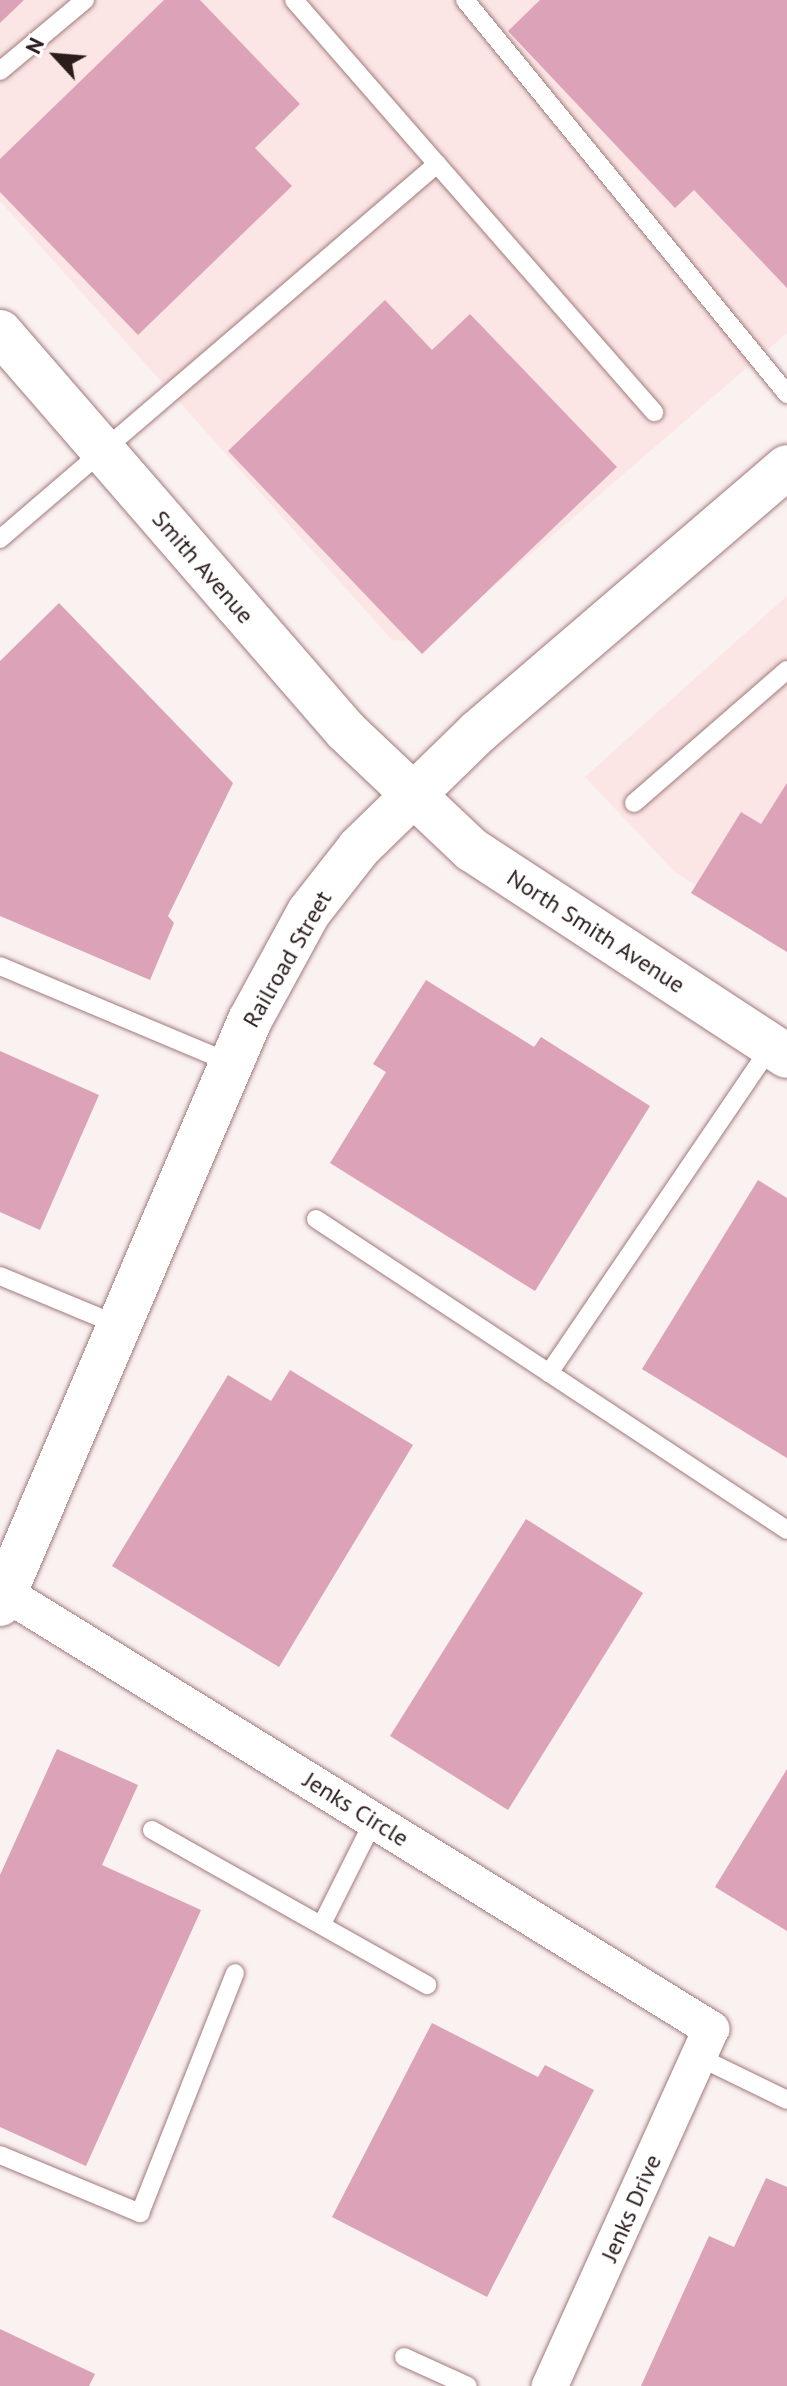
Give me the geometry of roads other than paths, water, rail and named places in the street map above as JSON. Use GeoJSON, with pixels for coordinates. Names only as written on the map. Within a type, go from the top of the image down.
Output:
{"type":"FeatureCollection","features":[{"type":"Feature","properties":{"kind":"main road","name":"Smith Avenue"},"geometry":{"type":"LineString","coordinates":[[0,332],[355,741],[414,795]]}},
{"type":"Feature","properties":{"kind":"main road","name":"Railroad Street"},"geometry":{"type":"LineString","coordinates":[[2,1595],[231,1063],[309,912],[414,795],[787,467]]}},
{"type":"Feature","properties":{"kind":"main road","name":"North Smith Avenue"},"geometry":{"type":"LineString","coordinates":[[414,795],[472,850],[779,1051]]}},
{"type":"Feature","properties":{"kind":"street","name":"Jenks Circle"},"geometry":{"type":"LineString","coordinates":[[2,1595],[374,1820],[705,2043]]}},
{"type":"Feature","properties":{"kind":"street","name":"Jenks Drive"},"geometry":{"type":"LineString","coordinates":[[550,2386],[705,2043]]}},
{"type":"Feature","properties":{"kind":"lane"},"geometry":{"type":"LineString","coordinates":[[0,71],[85,0]]}},
{"type":"Feature","properties":{"kind":"lane"},"geometry":{"type":"LineString","coordinates":[[294,0],[654,412]]}},
{"type":"Feature","properties":{"kind":"lane"},"geometry":{"type":"LineString","coordinates":[[465,0],[787,394]]}},
{"type":"Feature","properties":{"kind":"lane"},"geometry":{"type":"LineString","coordinates":[[0,539],[437,164]]}},
{"type":"Feature","properties":{"kind":"lane"},"geometry":{"type":"LineString","coordinates":[[634,803],[787,670]]}},
{"type":"Feature","properties":{"kind":"lane"},"geometry":{"type":"LineString","coordinates":[[0,966],[231,1063]]}},
{"type":"Feature","properties":{"kind":"lane"},"geometry":{"type":"LineString","coordinates":[[549,1373],[779,1051]]}},
{"type":"Feature","properties":{"kind":"lane"},"geometry":{"type":"LineString","coordinates":[[316,1219],[787,1530]]}},
{"type":"Feature","properties":{"kind":"lane"},"geometry":{"type":"LineString","coordinates":[[0,1276],[118,1325]]}},
{"type":"Feature","properties":{"kind":"lane"},"geometry":{"type":"LineString","coordinates":[[322,1924],[374,1820]]}},
{"type":"Feature","properties":{"kind":"lane"},"geometry":{"type":"LineString","coordinates":[[152,1830],[427,1985]]}},
{"type":"Feature","properties":{"kind":"lane"},"geometry":{"type":"LineString","coordinates":[[0,2155],[140,2213],[235,1973]]}},
{"type":"Feature","properties":{"kind":"lane"},"geometry":{"type":"LineString","coordinates":[[705,2043],[787,2100]]}},
{"type":"Feature","properties":{"kind":"lane"},"geometry":{"type":"LineString","coordinates":[[404,2357],[468,2386]]}}]}
